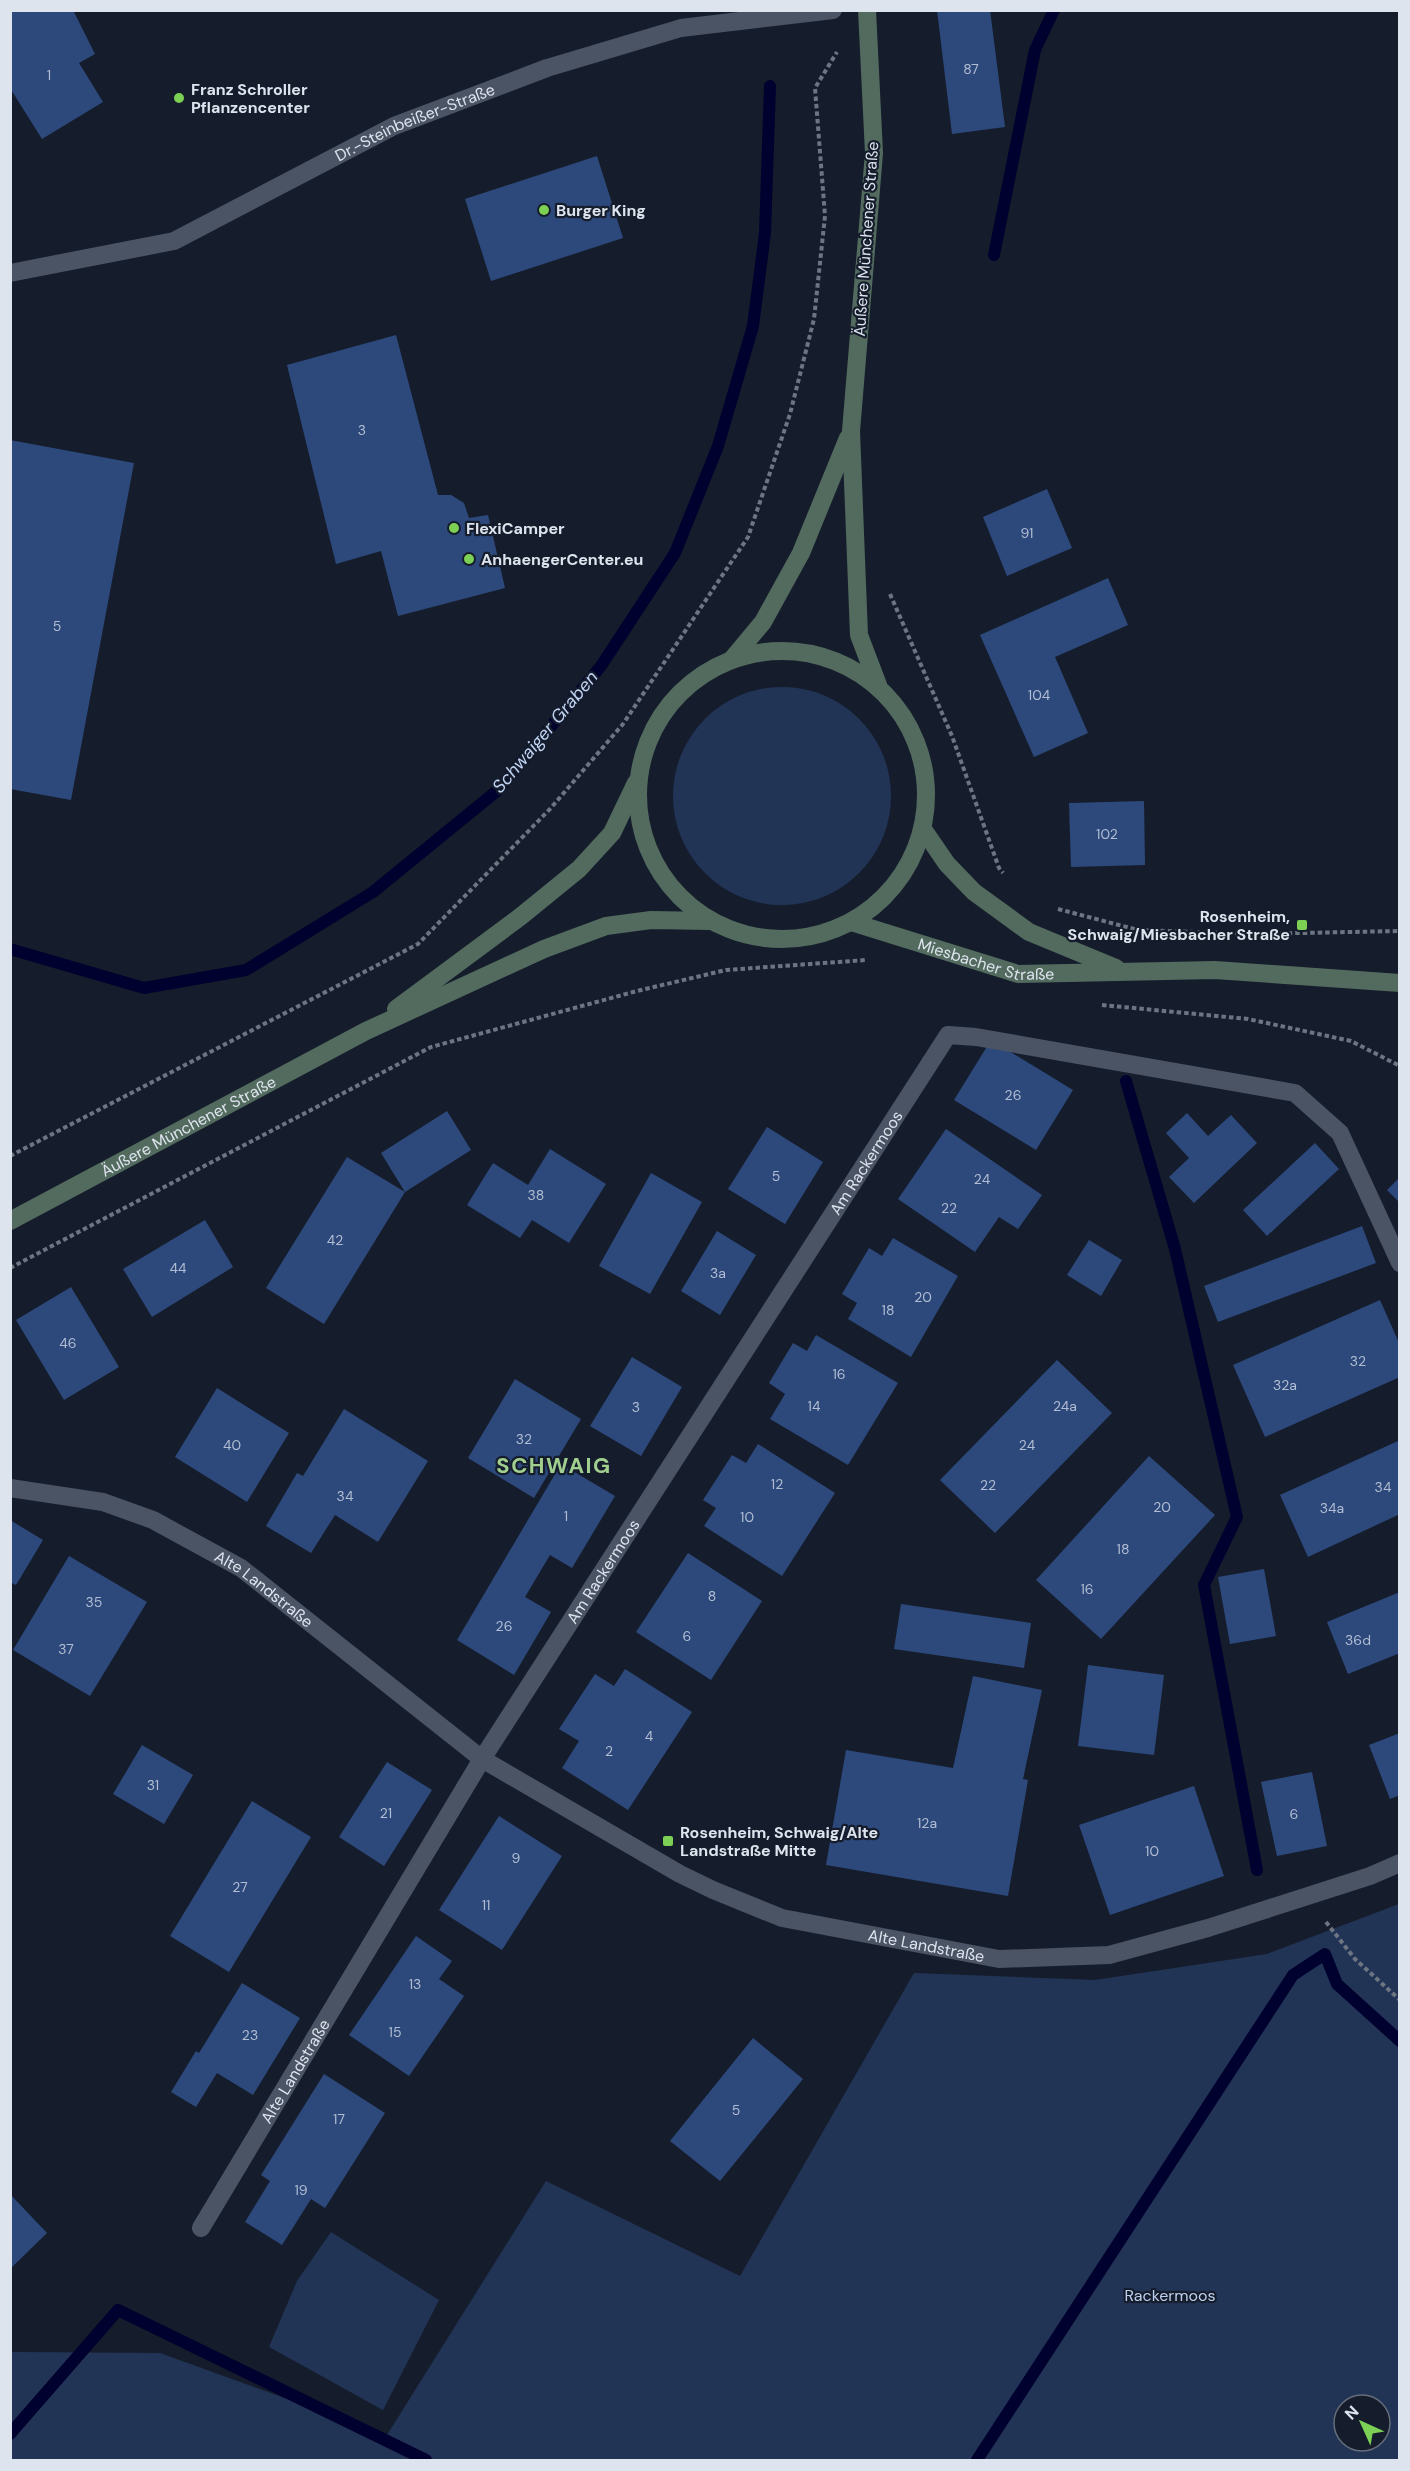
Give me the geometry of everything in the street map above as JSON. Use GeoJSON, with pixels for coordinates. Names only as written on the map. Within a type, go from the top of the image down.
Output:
{"type":"FeatureCollection","features":[{"type":"Feature","properties":{"kind":"main road","name":"Äußere Münchener Straße"},"geometry":{"type":"LineString","coordinates":[[867,10],[874,153],[851,431],[859,635],[878,685]]}},
{"type":"Feature","properties":{"kind":"main road","name":"Äußere Münchener Straße"},"geometry":{"type":"LineString","coordinates":[[733,658],[764,622],[801,553],[851,431]]}},
{"type":"Feature","properties":{"kind":"main road"},"geometry":{"type":"LineString","coordinates":[[783,649],[834,658],[878,685],[910,726],[926,777],[923,829],[908,867],[884,898],[851,922],[805,938],[757,938],[711,921],[669,886],[643,836],[637,781],[652,729],[686,686],[733,658],[783,649]]}},
{"type":"Feature","properties":{"kind":"main road","name":"Äußere Münchener Straße"},"geometry":{"type":"LineString","coordinates":[[366,1031],[520,917],[579,869],[612,833],[637,781]]}},
{"type":"Feature","properties":{"kind":"main road","name":"Miesbacher Straße"},"geometry":{"type":"LineString","coordinates":[[923,829],[947,864],[974,892],[1029,932],[1124,971]]}},
{"type":"Feature","properties":{"kind":"main road","name":"Äußere Münchener Straße"},"geometry":{"type":"LineString","coordinates":[[10,1221],[366,1031],[544,950],[606,926],[651,920],[711,921]]}},
{"type":"Feature","properties":{"kind":"main road","name":"Miesbacher Straße"},"geometry":{"type":"LineString","coordinates":[[851,922],[1018,975],[1215,970],[1400,983]]}},
{"type":"Feature","properties":{"kind":"street","name":"Dr.-Steinbeißer-Straße"},"geometry":{"type":"LineString","coordinates":[[10,273],[174,241],[394,126],[547,68],[681,28],[833,10]]}},
{"type":"Feature","properties":{"kind":"street","name":"Am Rackermoos"},"geometry":{"type":"LineString","coordinates":[[482,1759],[948,1035],[976,1036],[1295,1093],[1340,1133],[1400,1263]]}},
{"type":"Feature","properties":{"kind":"street","name":"Alte Landstraße"},"geometry":{"type":"LineString","coordinates":[[10,1488],[103,1502],[153,1520],[241,1568],[482,1759],[672,1869],[713,1890],[782,1918],[999,1959],[1109,1955],[1208,1929],[1370,1876],[1400,1863]]}},
{"type":"Feature","properties":{"kind":"street","name":"Alte Landstraße"},"geometry":{"type":"LineString","coordinates":[[201,2228],[482,1759]]}},
{"type":"Feature","properties":{"kind":"path"},"geometry":{"type":"LineString","coordinates":[[10,1156],[418,944],[550,809],[623,724],[748,537],[790,414],[814,319],[825,216],[815,88],[839,49]]}},
{"type":"Feature","properties":{"kind":"path"},"geometry":{"type":"LineString","coordinates":[[886,587],[952,736],[999,868],[1005,875]]}},
{"type":"Feature","properties":{"kind":"path"},"geometry":{"type":"LineString","coordinates":[[1055,908],[1138,930],[1252,934],[1400,931]]}},
{"type":"Feature","properties":{"kind":"path"},"geometry":{"type":"LineString","coordinates":[[10,1269],[431,1047],[726,970],[872,959]]}},
{"type":"Feature","properties":{"kind":"path"},"geometry":{"type":"LineString","coordinates":[[1101,1005],[1248,1019],[1351,1041],[1400,1066]]}},
{"type":"Feature","properties":{"kind":"path"},"geometry":{"type":"LineString","coordinates":[[1315,1894],[1326,1922],[1354,1959],[1400,2000]]}},
{"type":"Feature","properties":{"kind":"green space"},"geometry":{"type":"Polygon","coordinates":[[[771,687],[793,687],[814,691],[834,700],[851,711],[867,727],[887,764],[891,796],[887,828],[883,838],[873,857],[851,881],[814,901],[793,905],[771,905],[750,901],[730,892],[713,881],[697,865],[677,828],[673,807],[673,785],[677,764],[686,744],[697,727],[713,711],[750,691],[771,687]]]}},
{"type":"Feature","properties":{"kind":"green space","name":"Rackermoos"},"geometry":{"type":"Polygon","coordinates":[[[1399,1904],[1399,2460],[11,2460],[11,2352],[160,2353],[387,2435],[546,2181],[740,2276],[914,1973],[1095,1980],[1267,1954],[1399,1904]]]}},
{"type":"Feature","properties":{"kind":"green space"},"geometry":{"type":"Polygon","coordinates":[[[331,2232],[439,2300],[383,2410],[269,2347],[297,2281],[331,2232]]]}},
{"type":"Feature","properties":{"kind":"building"},"geometry":{"type":"Polygon","coordinates":[[[10,10],[73,10],[95,54],[79,63],[103,102],[42,139],[10,88],[10,10]]]}},
{"type":"Feature","properties":{"kind":"building"},"geometry":{"type":"Polygon","coordinates":[[[937,10],[990,10],[1005,127],[952,134],[937,10]]]}},
{"type":"Feature","properties":{"kind":"building"},"geometry":{"type":"Polygon","coordinates":[[[597,156],[623,238],[491,281],[465,199],[597,156]]]}},
{"type":"Feature","properties":{"kind":"building"},"geometry":{"type":"Polygon","coordinates":[[[396,335],[438,495],[451,495],[464,503],[469,518],[488,515],[505,588],[398,616],[381,551],[336,564],[287,365],[396,335]]]}},
{"type":"Feature","properties":{"kind":"building"},"geometry":{"type":"Polygon","coordinates":[[[10,440],[134,463],[71,800],[10,789],[10,440]]]}},
{"type":"Feature","properties":{"kind":"building"},"geometry":{"type":"Polygon","coordinates":[[[1047,489],[1072,548],[1007,576],[983,517],[1047,489]]]}},
{"type":"Feature","properties":{"kind":"building"},"geometry":{"type":"Polygon","coordinates":[[[1108,578],[1128,625],[1055,657],[1088,733],[1034,757],[980,635],[1108,578]]]}},
{"type":"Feature","properties":{"kind":"building"},"geometry":{"type":"Polygon","coordinates":[[[1144,801],[1145,865],[1071,867],[1069,803],[1144,801]]]}},
{"type":"Feature","properties":{"kind":"building"},"geometry":{"type":"Polygon","coordinates":[[[991,1040],[1073,1090],[1036,1150],[954,1100],[991,1040]]]}},
{"type":"Feature","properties":{"kind":"building"},"geometry":{"type":"Polygon","coordinates":[[[447,1111],[471,1150],[405,1192],[381,1153],[447,1111]]]}},
{"type":"Feature","properties":{"kind":"building"},"geometry":{"type":"Polygon","coordinates":[[[1187,1113],[1208,1136],[1231,1115],[1257,1143],[1194,1203],[1169,1177],[1189,1158],[1166,1133],[1187,1113]]]}},
{"type":"Feature","properties":{"kind":"building"},"geometry":{"type":"Polygon","coordinates":[[[767,1127],[823,1162],[785,1224],[728,1189],[767,1127]]]}},
{"type":"Feature","properties":{"kind":"building"},"geometry":{"type":"Polygon","coordinates":[[[946,1129],[1042,1195],[1018,1229],[999,1217],[975,1252],[898,1199],[946,1129]]]}},
{"type":"Feature","properties":{"kind":"building"},"geometry":{"type":"Polygon","coordinates":[[[1315,1143],[1339,1169],[1267,1236],[1243,1210],[1315,1143]]]}},
{"type":"Feature","properties":{"kind":"building"},"geometry":{"type":"Polygon","coordinates":[[[550,1149],[606,1184],[569,1243],[532,1220],[520,1238],[467,1205],[493,1163],[528,1185],[550,1149]]]}},
{"type":"Feature","properties":{"kind":"building"},"geometry":{"type":"Polygon","coordinates":[[[347,1157],[405,1192],[324,1324],[266,1288],[347,1157]]]}},
{"type":"Feature","properties":{"kind":"building"},"geometry":{"type":"Polygon","coordinates":[[[651,1173],[702,1202],[650,1294],[599,1266],[651,1173]]]}},
{"type":"Feature","properties":{"kind":"building"},"geometry":{"type":"Polygon","coordinates":[[[1400,1177],[1400,1203],[1387,1190],[1400,1177]]]}},
{"type":"Feature","properties":{"kind":"building"},"geometry":{"type":"Polygon","coordinates":[[[205,1220],[233,1267],[152,1317],[123,1269],[205,1220]]]}},
{"type":"Feature","properties":{"kind":"building"},"geometry":{"type":"Polygon","coordinates":[[[1362,1226],[1376,1263],[1218,1322],[1204,1286],[1362,1226]]]}},
{"type":"Feature","properties":{"kind":"building"},"geometry":{"type":"Polygon","coordinates":[[[717,1231],[756,1255],[720,1315],[681,1291],[717,1231]]]}},
{"type":"Feature","properties":{"kind":"building"},"geometry":{"type":"Polygon","coordinates":[[[893,1238],[958,1276],[911,1357],[848,1319],[857,1303],[842,1294],[869,1248],[882,1256],[893,1238]]]}},
{"type":"Feature","properties":{"kind":"building"},"geometry":{"type":"Polygon","coordinates":[[[1089,1240],[1122,1260],[1101,1296],[1067,1275],[1089,1240]]]}},
{"type":"Feature","properties":{"kind":"building"},"geometry":{"type":"Polygon","coordinates":[[[71,1287],[119,1367],[64,1400],[16,1320],[71,1287]]]}},
{"type":"Feature","properties":{"kind":"building"},"geometry":{"type":"Polygon","coordinates":[[[1380,1300],[1400,1345],[1400,1377],[1265,1437],[1233,1365],[1380,1300]]]}},
{"type":"Feature","properties":{"kind":"building"},"geometry":{"type":"Polygon","coordinates":[[[816,1335],[898,1383],[848,1465],[770,1419],[785,1394],[769,1383],[793,1343],[807,1351],[816,1335]]]}},
{"type":"Feature","properties":{"kind":"building"},"geometry":{"type":"Polygon","coordinates":[[[632,1357],[682,1387],[641,1456],[590,1426],[632,1357]]]}},
{"type":"Feature","properties":{"kind":"building"},"geometry":{"type":"Polygon","coordinates":[[[1057,1360],[1112,1413],[995,1533],[940,1480],[1057,1360]]]}},
{"type":"Feature","properties":{"kind":"building"},"geometry":{"type":"Polygon","coordinates":[[[515,1379],[581,1419],[534,1498],[468,1458],[515,1379]]]}},
{"type":"Feature","properties":{"kind":"building"},"geometry":{"type":"Polygon","coordinates":[[[217,1388],[289,1433],[247,1502],[175,1457],[217,1388]]]}},
{"type":"Feature","properties":{"kind":"building"},"geometry":{"type":"Polygon","coordinates":[[[344,1409],[428,1461],[378,1542],[335,1515],[311,1553],[266,1526],[297,1473],[303,1476],[344,1409]]]}},
{"type":"Feature","properties":{"kind":"building"},"geometry":{"type":"Polygon","coordinates":[[[1400,1440],[1400,1514],[1308,1557],[1280,1495],[1400,1440]]]}},
{"type":"Feature","properties":{"kind":"building"},"geometry":{"type":"Polygon","coordinates":[[[758,1444],[835,1493],[782,1576],[704,1526],[716,1508],[703,1500],[732,1455],[746,1463],[758,1444]]]}},
{"type":"Feature","properties":{"kind":"building"},"geometry":{"type":"Polygon","coordinates":[[[1149,1456],[1215,1515],[1101,1639],[1036,1580],[1149,1456]]]}},
{"type":"Feature","properties":{"kind":"building"},"geometry":{"type":"Polygon","coordinates":[[[561,1464],[615,1496],[572,1568],[550,1555],[525,1597],[551,1612],[514,1675],[457,1640],[561,1464]]]}},
{"type":"Feature","properties":{"kind":"building"},"geometry":{"type":"Polygon","coordinates":[[[10,1520],[43,1540],[16,1585],[10,1582],[10,1520]]]}},
{"type":"Feature","properties":{"kind":"building"},"geometry":{"type":"Polygon","coordinates":[[[688,1553],[762,1601],[711,1680],[636,1632],[688,1553]]]}},
{"type":"Feature","properties":{"kind":"building"},"geometry":{"type":"Polygon","coordinates":[[[69,1556],[147,1602],[90,1696],[13,1650],[69,1556]]]}},
{"type":"Feature","properties":{"kind":"building"},"geometry":{"type":"Polygon","coordinates":[[[1264,1569],[1276,1636],[1230,1644],[1218,1577],[1264,1569]]]}},
{"type":"Feature","properties":{"kind":"building"},"geometry":{"type":"Polygon","coordinates":[[[1400,1592],[1400,1653],[1348,1674],[1327,1622],[1400,1592]]]}},
{"type":"Feature","properties":{"kind":"building"},"geometry":{"type":"Polygon","coordinates":[[[901,1604],[1031,1623],[1024,1668],[894,1649],[901,1604]]]}},
{"type":"Feature","properties":{"kind":"building"},"geometry":{"type":"Polygon","coordinates":[[[1088,1665],[1164,1675],[1154,1755],[1078,1746],[1088,1665]]]}},
{"type":"Feature","properties":{"kind":"building"},"geometry":{"type":"Polygon","coordinates":[[[625,1669],[692,1712],[628,1810],[562,1768],[579,1741],[559,1729],[595,1674],[614,1686],[625,1669]]]}},
{"type":"Feature","properties":{"kind":"building"},"geometry":{"type":"Polygon","coordinates":[[[973,1676],[1042,1690],[1023,1779],[1028,1780],[1008,1896],[826,1865],[846,1750],[953,1768],[973,1676]]]}},
{"type":"Feature","properties":{"kind":"building"},"geometry":{"type":"Polygon","coordinates":[[[1400,1733],[1400,1795],[1390,1799],[1369,1745],[1400,1733]]]}},
{"type":"Feature","properties":{"kind":"building"},"geometry":{"type":"Polygon","coordinates":[[[142,1745],[193,1775],[164,1824],[113,1794],[142,1745]]]}},
{"type":"Feature","properties":{"kind":"building"},"geometry":{"type":"Polygon","coordinates":[[[387,1762],[432,1790],[384,1866],[339,1837],[387,1762]]]}},
{"type":"Feature","properties":{"kind":"building"},"geometry":{"type":"Polygon","coordinates":[[[1312,1772],[1327,1846],[1277,1856],[1261,1782],[1312,1772]]]}},
{"type":"Feature","properties":{"kind":"building"},"geometry":{"type":"Polygon","coordinates":[[[1194,1786],[1224,1876],[1110,1915],[1079,1825],[1194,1786]]]}},
{"type":"Feature","properties":{"kind":"building"},"geometry":{"type":"Polygon","coordinates":[[[252,1801],[311,1837],[229,1972],[170,1936],[252,1801]]]}},
{"type":"Feature","properties":{"kind":"building"},"geometry":{"type":"Polygon","coordinates":[[[499,1816],[562,1856],[502,1950],[439,1910],[499,1816]]]}},
{"type":"Feature","properties":{"kind":"building"},"geometry":{"type":"Polygon","coordinates":[[[416,1936],[452,1961],[439,1979],[464,1996],[409,2076],[349,2035],[416,1936]]]}},
{"type":"Feature","properties":{"kind":"building"},"geometry":{"type":"Polygon","coordinates":[[[242,1983],[300,2018],[253,2095],[217,2073],[196,2107],[171,2092],[196,2051],[199,2053],[242,1983]]]}},
{"type":"Feature","properties":{"kind":"building"},"geometry":{"type":"Polygon","coordinates":[[[753,2038],[803,2079],[720,2181],[670,2141],[753,2038]]]}},
{"type":"Feature","properties":{"kind":"building"},"geometry":{"type":"Polygon","coordinates":[[[324,2074],[385,2113],[325,2208],[311,2199],[282,2245],[245,2222],[270,2181],[261,2175],[324,2074]]]}},
{"type":"Feature","properties":{"kind":"building"},"geometry":{"type":"Polygon","coordinates":[[[10,2194],[47,2233],[10,2269],[10,2194]]]}},
{"type":"Feature","properties":{"kind":"waterway"},"geometry":{"type":"LineString","coordinates":[[994,255],[1035,50],[1054,10]]}},
{"type":"Feature","properties":{"kind":"waterway","name":"Schwaiger Graben"},"geometry":{"type":"LineString","coordinates":[[10,949],[144,988],[246,970],[373,892],[498,790],[601,666],[675,553],[718,446],[753,326],[765,233],[770,86]]}},
{"type":"Feature","properties":{"kind":"waterway"},"geometry":{"type":"LineString","coordinates":[[1126,1081],[1175,1249],[1237,1517],[1204,1585],[1257,1870]]}},
{"type":"Feature","properties":{"kind":"waterway"},"geometry":{"type":"LineString","coordinates":[[977,2460],[1293,1975],[1325,1954],[1337,1984],[1400,2041]]}},
{"type":"Feature","properties":{"kind":"waterway"},"geometry":{"type":"LineString","coordinates":[[10,2434],[118,2310],[426,2460]]}},
{"type":"Feature","properties":{"kind":"place","name":"Franz Schroller Pflanzencenter"},"geometry":{"type":"Point","coordinates":[179,98]}},
{"type":"Feature","properties":{"kind":"place","name":"Burger King"},"geometry":{"type":"Point","coordinates":[544,210]}},
{"type":"Feature","properties":{"kind":"place","name":"FlexiCamper"},"geometry":{"type":"Point","coordinates":[454,528]}},
{"type":"Feature","properties":{"kind":"place","name":"AnhaengerCenter.eu"},"geometry":{"type":"Point","coordinates":[469,559]}},
{"type":"Feature","properties":{"kind":"place","name":"Rosenheim, Schwaig/Miesbacher Straße"},"geometry":{"type":"Point","coordinates":[1302,925]}},
{"type":"Feature","properties":{"kind":"place","name":"Rosenheim, Schwaig/Alte Landstraße Mitte"},"geometry":{"type":"Point","coordinates":[668,1841]}},
{"type":"Feature","properties":{"kind":"district","name":"SCHWAIG"},"geometry":{"type":"Point","coordinates":[554,1465]}}]}
